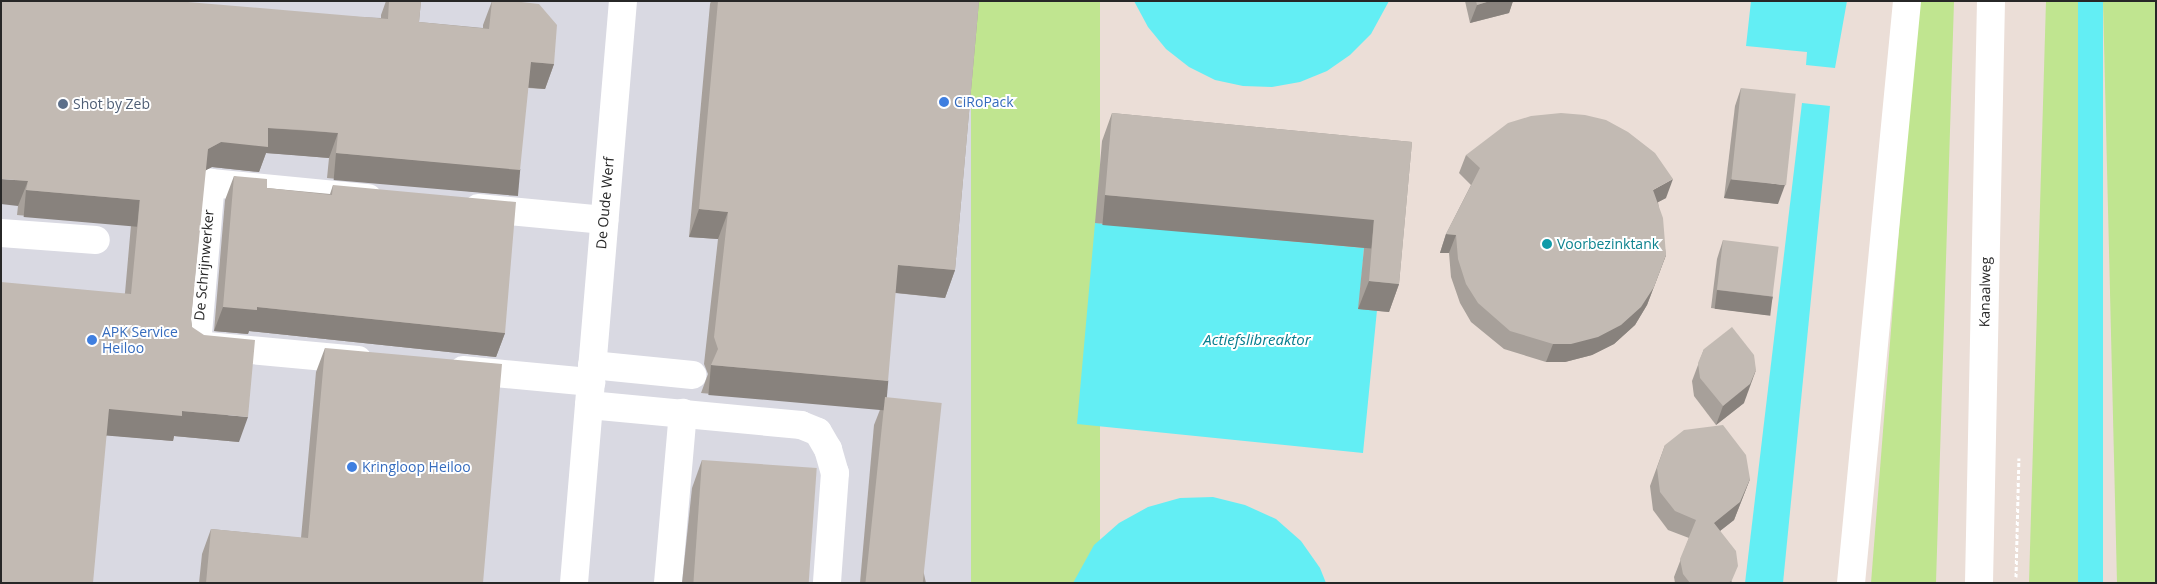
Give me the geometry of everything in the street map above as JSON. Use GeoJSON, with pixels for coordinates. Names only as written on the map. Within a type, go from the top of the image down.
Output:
{"type":"FeatureCollection","features":[{"type":"Feature","properties":{"kind":"street","name":"De Oude Werf"},"geometry":{"type":"LineString","coordinates":[[574,583],[624,1]]}},
{"type":"Feature","properties":{"kind":"street"},"geometry":{"type":"LineString","coordinates":[[1851,583],[1907,1]]}},
{"type":"Feature","properties":{"kind":"street","name":"Kanaalweg"},"geometry":{"type":"LineString","coordinates":[[1980,583],[1991,1]]}},
{"type":"Feature","properties":{"kind":"street","name":"De Schrijnwerker"},"geometry":{"type":"LineString","coordinates":[[384,362],[197,345],[211,183],[398,200]]}},
{"type":"Feature","properties":{"kind":"street"},"geometry":{"type":"LineString","coordinates":[[456,206],[604,220]]}},
{"type":"Feature","properties":{"kind":"street"},"geometry":{"type":"LineString","coordinates":[[1,232],[96,240]]}},
{"type":"Feature","properties":{"kind":"street"},"geometry":{"type":"LineString","coordinates":[[433,367],[591,384],[693,375]]}},
{"type":"Feature","properties":{"kind":"street"},"geometry":{"type":"LineString","coordinates":[[591,384],[683,414],[801,425],[818,432],[828,449],[835,473],[827,583]]}},
{"type":"Feature","properties":{"kind":"street"},"geometry":{"type":"LineString","coordinates":[[668,583],[683,414]]}},
{"type":"Feature","properties":{"kind":"shaded area"},"geometry":{"type":"Polygon","coordinates":[[[1,1],[986,1],[986,583],[1,583],[1,1]]]}},
{"type":"Feature","properties":{"kind":"green space"},"geometry":{"type":"Polygon","coordinates":[[[971,1],[1100,1],[1100,583],[971,583],[971,1]]]}},
{"type":"Feature","properties":{"kind":"green space"},"geometry":{"type":"Polygon","coordinates":[[[1917,1],[1954,1],[1936,583],[1871,583],[1917,1]]]}},
{"type":"Feature","properties":{"kind":"green space"},"geometry":{"type":"Polygon","coordinates":[[[2046,1],[2078,1],[2095,583],[2029,583],[2046,1]]]}},
{"type":"Feature","properties":{"kind":"green space"},"geometry":{"type":"Polygon","coordinates":[[[2103,1],[2156,1],[2156,583],[2117,583],[2103,1]]]}},
{"type":"Feature","properties":{"kind":"water"},"geometry":{"type":"Polygon","coordinates":[[[1134,1],[1389,1],[1371,34],[1350,55],[1327,71],[1300,82],[1272,87],[1243,86],[1215,80],[1189,67],[1166,49],[1148,27],[1134,1]]]}},
{"type":"Feature","properties":{"kind":"water"},"geometry":{"type":"Polygon","coordinates":[[[1751,1],[1847,1],[1835,68],[1806,65],[1807,52],[1746,46],[1751,1]]]}},
{"type":"Feature","properties":{"kind":"water"},"geometry":{"type":"Polygon","coordinates":[[[2078,1],[2103,1],[2103,583],[2078,583],[2078,1]]]}},
{"type":"Feature","properties":{"kind":"water"},"geometry":{"type":"Polygon","coordinates":[[[1802,103],[1830,106],[1783,583],[1745,583],[1802,103]]]}},
{"type":"Feature","properties":{"kind":"water","name":"Actiefslibreaktor"},"geometry":{"type":"Polygon","coordinates":[[[1095,223],[1364,248],[1359,308],[1377,310],[1363,453],[1077,424],[1095,223]]]}},
{"type":"Feature","properties":{"kind":"water"},"geometry":{"type":"Polygon","coordinates":[[[1213,497],[1245,505],[1276,519],[1301,541],[1320,568],[1326,583],[1073,583],[1094,545],[1119,523],[1148,507],[1180,498],[1213,497]]]}},
{"type":"Feature","properties":{"kind":"building"},"geometry":{"type":"Polygon","coordinates":[[[1,1],[176,1],[388,19],[389,1],[421,1],[419,22],[489,29],[492,1],[513,1],[539,4],[557,25],[554,64],[531,62],[520,170],[336,153],[338,133],[303,130],[268,128],[268,147],[221,142],[208,149],[191,319],[192,327],[204,335],[255,340],[248,417],[182,411],[182,416],[109,409],[93,583],[1,583],[1,282],[131,294],[140,200],[26,190],[28,181],[1,179],[1,1]]]}},
{"type":"Feature","properties":{"kind":"building"},"geometry":{"type":"Polygon","coordinates":[[[718,1],[979,1],[955,270],[898,265],[888,381],[711,365],[718,349],[714,337],[728,212],[699,209],[718,1]]]}},
{"type":"Feature","properties":{"kind":"building"},"geometry":{"type":"Polygon","coordinates":[[[1476,1],[1490,1],[1477,5],[1476,1]]]}},
{"type":"Feature","properties":{"kind":"building"},"geometry":{"type":"Polygon","coordinates":[[[1741,88],[1796,94],[1786,185],[1731,179],[1741,88]]]}},
{"type":"Feature","properties":{"kind":"building"},"geometry":{"type":"Polygon","coordinates":[[[1112,113],[1412,142],[1399,284],[1369,281],[1374,220],[1105,195],[1112,113]]]}},
{"type":"Feature","properties":{"kind":"building","name":"Voorbezinktank"},"geometry":{"type":"Polygon","coordinates":[[[1561,113],[1585,115],[1606,120],[1628,132],[1655,153],[1673,179],[1653,190],[1663,218],[1666,255],[1654,287],[1641,307],[1621,325],[1598,337],[1571,344],[1553,344],[1510,331],[1478,303],[1466,284],[1458,259],[1456,235],[1446,234],[1480,168],[1466,155],[1508,123],[1531,116],[1561,113]]]}},
{"type":"Feature","properties":{"kind":"building"},"geometry":{"type":"Polygon","coordinates":[[[234,176],[267,179],[267,188],[332,195],[333,185],[516,202],[505,333],[257,307],[257,310],[223,307],[234,176]]]}},
{"type":"Feature","properties":{"kind":"building"},"geometry":{"type":"Polygon","coordinates":[[[1723,240],[1779,247],[1772,296],[1717,290],[1723,240]]]}},
{"type":"Feature","properties":{"kind":"building"},"geometry":{"type":"Polygon","coordinates":[[[1732,327],[1754,355],[1756,370],[1750,384],[1723,406],[1700,378],[1698,363],[1704,349],[1732,327]]]}},
{"type":"Feature","properties":{"kind":"building"},"geometry":{"type":"Polygon","coordinates":[[[325,348],[502,364],[483,583],[206,583],[211,529],[308,538],[325,348]]]}},
{"type":"Feature","properties":{"kind":"building"},"geometry":{"type":"Polygon","coordinates":[[[885,397],[942,403],[923,583],[865,583],[885,397]]]}},
{"type":"Feature","properties":{"kind":"building"},"geometry":{"type":"Polygon","coordinates":[[[1723,425],[1746,455],[1750,479],[1740,502],[1714,523],[1736,551],[1738,566],[1732,580],[1728,583],[1690,583],[1683,574],[1680,559],[1696,520],[1675,511],[1660,492],[1657,468],[1665,445],[1684,430],[1723,425]]]}},
{"type":"Feature","properties":{"kind":"building"},"geometry":{"type":"Polygon","coordinates":[[[702,460],[817,468],[809,583],[693,583],[702,460]]]}},
{"type":"Feature","properties":{"kind":"place","name":"CiRoPack"},"geometry":{"type":"Point","coordinates":[944,102]}},
{"type":"Feature","properties":{"kind":"place","name":"Shot by Zeb"},"geometry":{"type":"Point","coordinates":[63,104]}},
{"type":"Feature","properties":{"kind":"place","name":"Voorbezinktank"},"geometry":{"type":"Point","coordinates":[1547,244]}},
{"type":"Feature","properties":{"kind":"place","name":"APK Service Heiloo"},"geometry":{"type":"Point","coordinates":[92,340]}},
{"type":"Feature","properties":{"kind":"place","name":"Kringloop Heiloo"},"geometry":{"type":"Point","coordinates":[352,467]}}]}
